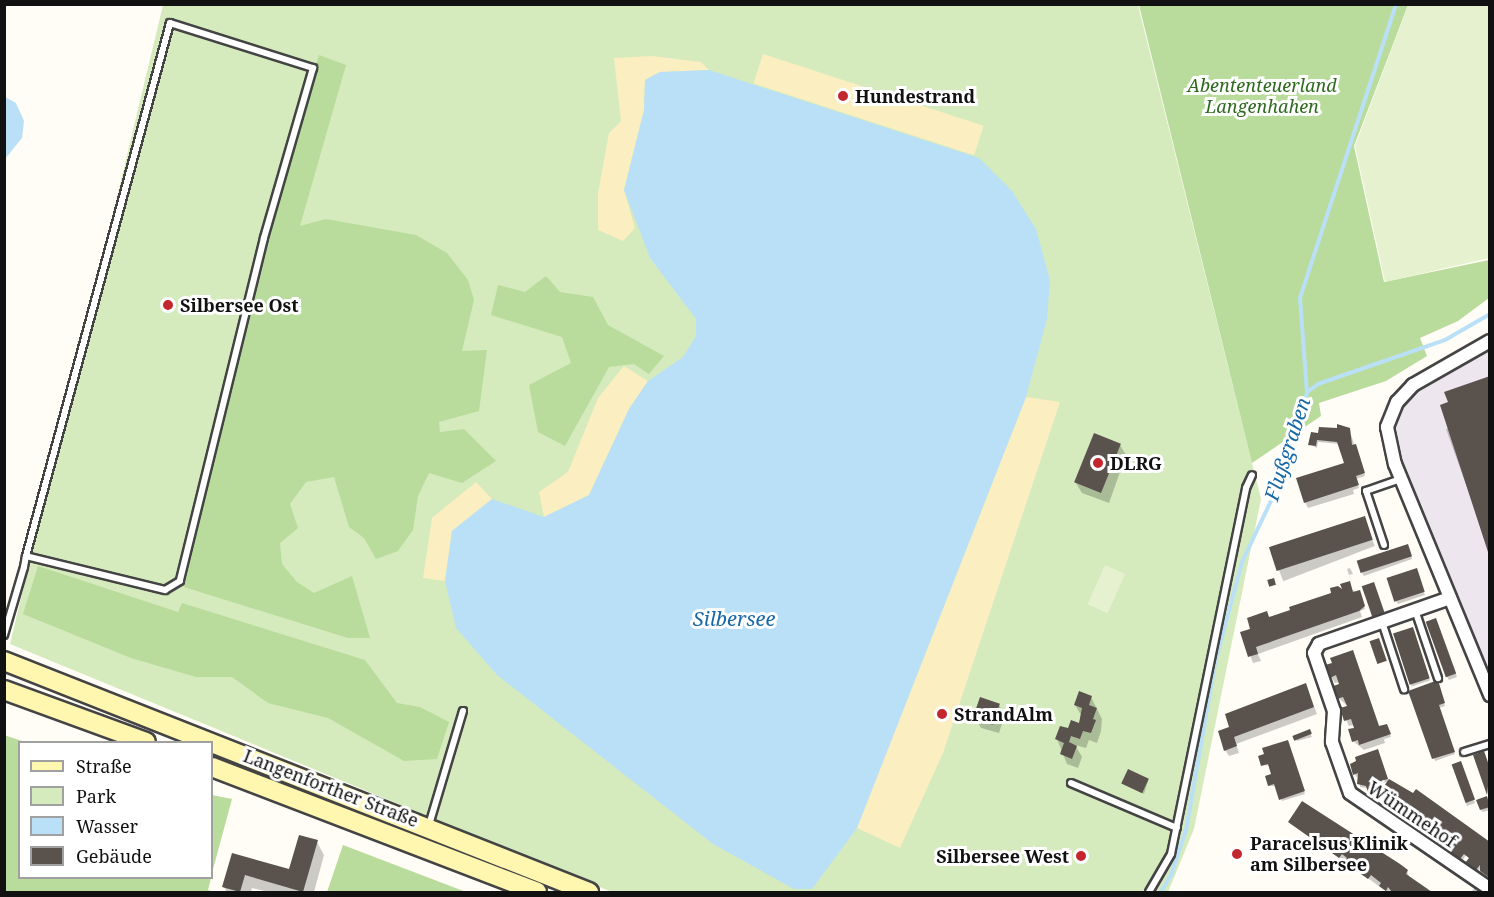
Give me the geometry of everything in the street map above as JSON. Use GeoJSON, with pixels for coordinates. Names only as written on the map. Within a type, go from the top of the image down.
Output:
{"type":"FeatureCollection","features":[{"type":"Feature","properties":{"kind":"main road","name":"Langenforther Straße"},"geometry":{"type":"LineString","coordinates":[[4,661],[210,741]]}},
{"type":"Feature","properties":{"kind":"main road"},"geometry":{"type":"LineString","coordinates":[[4,690],[144,741]]}},
{"type":"Feature","properties":{"kind":"main road","name":"Langenforther Straße"},"geometry":{"type":"LineString","coordinates":[[213,742],[429,826],[589,892]]}},
{"type":"Feature","properties":{"kind":"main road","name":"Langenforther Straße"},"geometry":{"type":"LineString","coordinates":[[213,767],[537,892]]}},
{"type":"Feature","properties":{"kind":"street"},"geometry":{"type":"LineString","coordinates":[[1490,341],[1413,385],[1392,410],[1387,439],[1401,479],[1490,695]]}},
{"type":"Feature","properties":{"kind":"street","name":"Wümmehof"},"geometry":{"type":"LineString","coordinates":[[1449,598],[1319,644],[1314,653],[1334,711],[1331,736],[1347,786],[1354,797],[1490,889]]}},
{"type":"Feature","properties":{"kind":"lane"},"geometry":{"type":"LineString","coordinates":[[4,635],[170,23],[313,68],[264,238],[180,581],[165,590],[26,556]]}},
{"type":"Feature","properties":{"kind":"lane"},"geometry":{"type":"LineString","coordinates":[[1149,892],[1171,854],[1244,499],[1252,475]]}},
{"type":"Feature","properties":{"kind":"lane"},"geometry":{"type":"LineString","coordinates":[[1384,545],[1366,491],[1401,479]]}},
{"type":"Feature","properties":{"kind":"lane"},"geometry":{"type":"LineString","coordinates":[[1415,610],[1438,678]]}},
{"type":"Feature","properties":{"kind":"lane"},"geometry":{"type":"LineString","coordinates":[[1382,622],[1404,690]]}},
{"type":"Feature","properties":{"kind":"lane"},"geometry":{"type":"LineString","coordinates":[[429,826],[463,711]]}},
{"type":"Feature","properties":{"kind":"lane"},"geometry":{"type":"LineString","coordinates":[[1464,752],[1490,744]]}},
{"type":"Feature","properties":{"kind":"lane"},"geometry":{"type":"LineString","coordinates":[[1071,783],[1177,828]]}},
{"type":"Feature","properties":{"kind":"shaded area"},"geometry":{"type":"Polygon","coordinates":[[[1489,341],[1489,695],[1387,439],[1397,402],[1489,341]]]}},
{"type":"Feature","properties":{"kind":"green space"},"geometry":{"type":"Polygon","coordinates":[[[163,5],[1138,5],[1261,499],[1194,829],[1168,892],[612,892],[10,644],[163,5]]]}},
{"type":"Feature","properties":{"kind":"green space","name":"Abententeuerland Langenhahen"},"geometry":{"type":"Polygon","coordinates":[[[1139,5],[1408,5],[1354,146],[1384,282],[1489,260],[1489,298],[1458,321],[1420,338],[1427,356],[1386,381],[1319,403],[1321,416],[1252,463],[1139,5]]]}},
{"type":"Feature","properties":{"kind":"green space"},"geometry":{"type":"Polygon","coordinates":[[[1408,5],[1489,5],[1489,258],[1385,282],[1355,146],[1408,5]]]}},
{"type":"Feature","properties":{"kind":"green space"},"geometry":{"type":"Polygon","coordinates":[[[319,55],[346,65],[300,226],[326,219],[416,235],[447,253],[468,280],[474,300],[462,351],[487,350],[479,411],[439,422],[440,432],[464,429],[496,461],[462,483],[429,473],[418,496],[413,530],[398,551],[376,559],[364,538],[349,527],[334,477],[306,482],[290,504],[298,528],[280,543],[282,564],[297,582],[314,593],[352,576],[370,638],[348,638],[184,587],[272,219],[319,55]]]}},
{"type":"Feature","properties":{"kind":"green space"},"geometry":{"type":"Polygon","coordinates":[[[546,276],[560,292],[593,297],[608,325],[664,356],[649,374],[634,364],[609,367],[565,446],[538,432],[529,385],[571,363],[562,337],[491,315],[498,285],[525,292],[546,276]]]}},
{"type":"Feature","properties":{"kind":"green space"},"geometry":{"type":"Polygon","coordinates":[[[1105,565],[1125,574],[1108,613],[1088,604],[1105,565]]]}},
{"type":"Feature","properties":{"kind":"green space"},"geometry":{"type":"Polygon","coordinates":[[[38,566],[178,612],[182,603],[365,660],[397,703],[420,707],[449,722],[437,759],[404,761],[328,718],[268,703],[232,677],[196,677],[131,658],[23,614],[38,566]]]}},
{"type":"Feature","properties":{"kind":"green space"},"geometry":{"type":"Polygon","coordinates":[[[4,735],[22,741],[18,741],[18,879],[211,879],[208,890],[215,892],[5,892],[4,735]]]}},
{"type":"Feature","properties":{"kind":"green space"},"geometry":{"type":"Polygon","coordinates":[[[213,795],[232,799],[213,869],[213,795]]]}},
{"type":"Feature","properties":{"kind":"green space"},"geometry":{"type":"Polygon","coordinates":[[[343,845],[466,892],[327,892],[343,845]]]}},
{"type":"Feature","properties":{"kind":"sand","name":"Hundestrand"},"geometry":{"type":"Polygon","coordinates":[[[763,54],[984,126],[974,155],[753,83],[763,54]]]}},
{"type":"Feature","properties":{"kind":"sand"},"geometry":{"type":"Polygon","coordinates":[[[652,56],[701,62],[709,70],[660,72],[645,80],[644,110],[624,190],[635,228],[623,241],[598,230],[598,193],[609,133],[621,121],[614,58],[652,56]]]}},
{"type":"Feature","properties":{"kind":"sand"},"geometry":{"type":"Polygon","coordinates":[[[624,366],[648,381],[629,409],[589,495],[544,517],[539,492],[568,472],[598,398],[624,366]]]}},
{"type":"Feature","properties":{"kind":"sand"},"geometry":{"type":"Polygon","coordinates":[[[1026,397],[1060,402],[943,753],[900,848],[857,828],[1026,397]]]}},
{"type":"Feature","properties":{"kind":"sand"},"geometry":{"type":"Polygon","coordinates":[[[476,482],[492,499],[452,531],[445,581],[423,578],[432,518],[476,482]]]}},
{"type":"Feature","properties":{"kind":"water","name":"Silbersee"},"geometry":{"type":"Polygon","coordinates":[[[709,70],[979,158],[1012,191],[1036,229],[1050,280],[1047,319],[1026,397],[857,828],[812,889],[794,889],[713,844],[497,675],[456,628],[445,581],[452,531],[492,499],[544,517],[589,495],[629,409],[648,381],[683,357],[696,336],[696,319],[650,258],[624,190],[644,110],[645,80],[660,72],[709,70]]]}},
{"type":"Feature","properties":{"kind":"water"},"geometry":{"type":"Polygon","coordinates":[[[5,97],[16,103],[24,121],[22,138],[5,159],[5,97]]]}},
{"type":"Feature","properties":{"kind":"building"},"geometry":{"type":"Polygon","coordinates":[[[1490,376],[1489,555],[1440,405],[1448,402],[1444,392],[1490,376]]]}},
{"type":"Feature","properties":{"kind":"building"},"geometry":{"type":"Polygon","coordinates":[[[1337,424],[1350,428],[1352,445],[1356,444],[1365,473],[1356,476],[1359,485],[1304,503],[1296,478],[1344,463],[1337,442],[1317,440],[1316,446],[1308,445],[1311,432],[1318,433],[1319,427],[1337,428],[1337,424]]]}},
{"type":"Feature","properties":{"kind":"building","name":"DLRG"},"geometry":{"type":"Polygon","coordinates":[[[1094,433],[1121,444],[1101,493],[1074,482],[1094,433]]]}},
{"type":"Feature","properties":{"kind":"building"},"geometry":{"type":"Polygon","coordinates":[[[1365,516],[1373,540],[1277,571],[1269,547],[1365,516]]]}},
{"type":"Feature","properties":{"kind":"building"},"geometry":{"type":"Polygon","coordinates":[[[1408,544],[1412,556],[1361,573],[1357,561],[1408,544]]]}},
{"type":"Feature","properties":{"kind":"building"},"geometry":{"type":"Polygon","coordinates":[[[1417,568],[1425,592],[1394,602],[1387,578],[1417,568]]]}},
{"type":"Feature","properties":{"kind":"building"},"geometry":{"type":"Polygon","coordinates":[[[1274,578],[1276,585],[1269,587],[1267,580],[1274,578]]]}},
{"type":"Feature","properties":{"kind":"building"},"geometry":{"type":"Polygon","coordinates":[[[1350,581],[1353,592],[1360,590],[1365,606],[1359,611],[1256,647],[1258,654],[1248,657],[1240,632],[1250,629],[1247,618],[1267,611],[1269,617],[1290,610],[1289,607],[1331,593],[1330,588],[1338,586],[1342,589],[1340,584],[1350,581]]]}},
{"type":"Feature","properties":{"kind":"building"},"geometry":{"type":"Polygon","coordinates":[[[1374,582],[1386,617],[1374,621],[1362,586],[1374,582]]]}},
{"type":"Feature","properties":{"kind":"building"},"geometry":{"type":"Polygon","coordinates":[[[1436,618],[1456,673],[1446,677],[1426,622],[1436,618]]]}},
{"type":"Feature","properties":{"kind":"building"},"geometry":{"type":"Polygon","coordinates":[[[1413,627],[1430,678],[1410,685],[1393,633],[1413,627]]]}},
{"type":"Feature","properties":{"kind":"building"},"geometry":{"type":"Polygon","coordinates":[[[1379,638],[1387,661],[1377,664],[1370,641],[1379,638]]]}},
{"type":"Feature","properties":{"kind":"building"},"geometry":{"type":"Polygon","coordinates":[[[1353,650],[1379,726],[1387,724],[1391,734],[1359,745],[1358,740],[1352,742],[1348,729],[1354,728],[1351,719],[1344,721],[1340,708],[1347,706],[1343,697],[1337,699],[1333,686],[1339,684],[1336,675],[1330,678],[1325,665],[1332,663],[1330,658],[1353,650]]]}},
{"type":"Feature","properties":{"kind":"building"},"geometry":{"type":"Polygon","coordinates":[[[1438,680],[1445,703],[1439,705],[1455,752],[1432,759],[1408,691],[1438,680]]]}},
{"type":"Feature","properties":{"kind":"building"},"geometry":{"type":"Polygon","coordinates":[[[1306,683],[1314,707],[1234,737],[1237,746],[1224,751],[1218,731],[1229,727],[1225,714],[1306,683]]]}},
{"type":"Feature","properties":{"kind":"building"},"geometry":{"type":"Polygon","coordinates":[[[1079,691],[1092,696],[1089,705],[1097,708],[1093,719],[1096,720],[1091,733],[1083,731],[1080,739],[1071,736],[1069,742],[1077,746],[1072,759],[1060,754],[1064,743],[1055,739],[1060,726],[1068,728],[1071,720],[1079,723],[1082,708],[1074,705],[1079,691]]]}},
{"type":"Feature","properties":{"kind":"building"},"geometry":{"type":"Polygon","coordinates":[[[980,697],[1000,704],[993,725],[973,718],[980,697]]]}},
{"type":"Feature","properties":{"kind":"building"},"geometry":{"type":"Polygon","coordinates":[[[1310,729],[1312,734],[1294,741],[1292,736],[1310,729]]]}},
{"type":"Feature","properties":{"kind":"building"},"geometry":{"type":"Polygon","coordinates":[[[1288,740],[1305,791],[1279,800],[1274,784],[1268,786],[1265,776],[1271,774],[1268,764],[1261,766],[1258,756],[1264,754],[1262,748],[1288,740]]]}},
{"type":"Feature","properties":{"kind":"building"},"geometry":{"type":"Polygon","coordinates":[[[1378,749],[1388,779],[1377,782],[1379,789],[1368,792],[1366,786],[1357,784],[1358,773],[1353,775],[1350,764],[1356,761],[1355,757],[1378,749]]]}},
{"type":"Feature","properties":{"kind":"building"},"geometry":{"type":"Polygon","coordinates":[[[1484,751],[1490,768],[1487,795],[1473,755],[1484,751]]]}},
{"type":"Feature","properties":{"kind":"building"},"geometry":{"type":"Polygon","coordinates":[[[1461,761],[1475,800],[1466,803],[1452,764],[1461,761]]]}},
{"type":"Feature","properties":{"kind":"building"},"geometry":{"type":"Polygon","coordinates":[[[1128,769],[1149,779],[1142,793],[1121,784],[1128,769]]]}},
{"type":"Feature","properties":{"kind":"building"},"geometry":{"type":"Polygon","coordinates":[[[1389,779],[1413,793],[1416,789],[1490,842],[1490,878],[1480,871],[1480,865],[1476,870],[1465,863],[1469,858],[1464,854],[1460,859],[1449,852],[1453,846],[1450,844],[1444,847],[1434,841],[1438,836],[1434,832],[1431,831],[1427,836],[1417,829],[1421,823],[1415,819],[1411,824],[1401,818],[1405,812],[1401,810],[1398,813],[1382,802],[1387,794],[1381,790],[1389,779]]]}},
{"type":"Feature","properties":{"kind":"building"},"geometry":{"type":"Polygon","coordinates":[[[1487,796],[1490,807],[1480,810],[1476,800],[1487,796]]]}},
{"type":"Feature","properties":{"kind":"building"},"geometry":{"type":"Polygon","coordinates":[[[1302,801],[1400,864],[1408,870],[1406,874],[1432,892],[1392,892],[1388,887],[1386,891],[1379,886],[1381,883],[1371,875],[1368,879],[1361,874],[1363,870],[1344,862],[1347,858],[1342,854],[1339,858],[1288,822],[1302,801]]]}},
{"type":"Feature","properties":{"kind":"building"},"geometry":{"type":"Polygon","coordinates":[[[299,835],[318,840],[303,892],[245,875],[240,892],[222,887],[232,853],[289,869],[299,835]]]}},
{"type":"Feature","properties":{"kind":"waterway","name":"Flußgraben"},"geometry":{"type":"LineString","coordinates":[[1161,892],[1171,875],[1186,830],[1215,663],[1242,562],[1281,480],[1307,393],[1300,298],[1396,4]]}},
{"type":"Feature","properties":{"kind":"waterway"},"geometry":{"type":"LineString","coordinates":[[1307,392],[1318,384],[1445,340],[1490,314]]}},
{"type":"Feature","properties":{"kind":"place","name":"Hundestrand"},"geometry":{"type":"Point","coordinates":[843,96]}},
{"type":"Feature","properties":{"kind":"place","name":"Silbersee Ost"},"geometry":{"type":"Point","coordinates":[168,305]}},
{"type":"Feature","properties":{"kind":"place","name":"DLRG"},"geometry":{"type":"Point","coordinates":[1098,463]}},
{"type":"Feature","properties":{"kind":"place","name":"StrandAlm"},"geometry":{"type":"Point","coordinates":[942,714]}},
{"type":"Feature","properties":{"kind":"place","name":"Paracelsus Klinik am Silbersee"},"geometry":{"type":"Point","coordinates":[1237,854]}},
{"type":"Feature","properties":{"kind":"place","name":"Silbersee West"},"geometry":{"type":"Point","coordinates":[1081,856]}}]}
